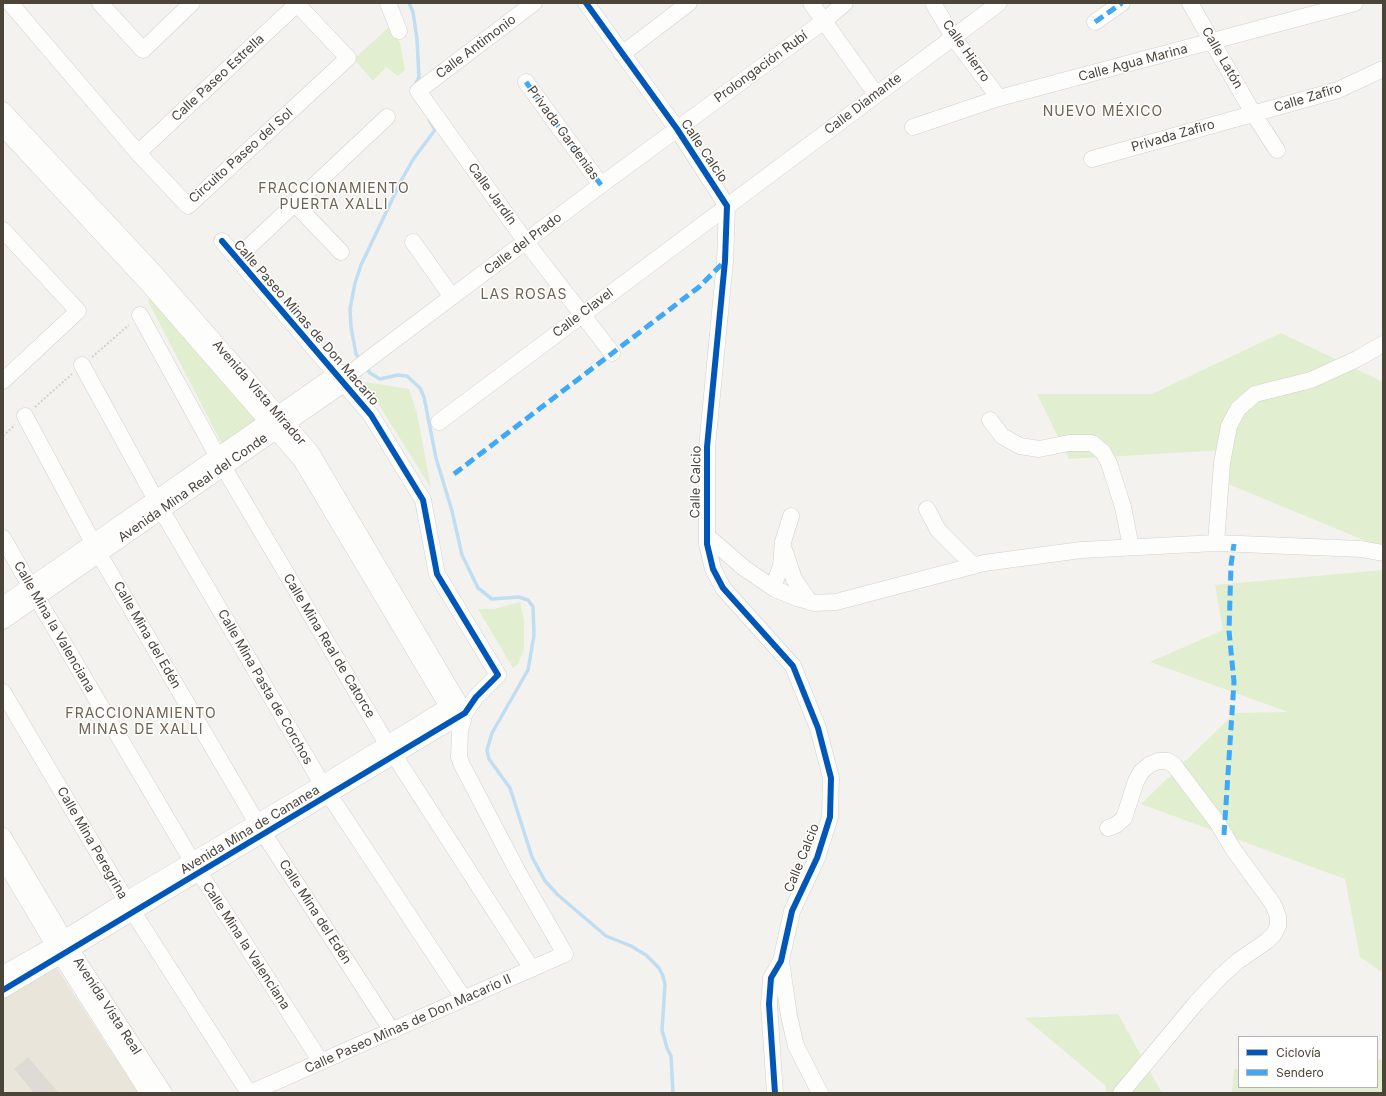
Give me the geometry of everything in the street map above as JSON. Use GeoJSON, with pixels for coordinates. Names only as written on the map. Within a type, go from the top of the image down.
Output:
{"type":"FeatureCollection","features":[{"type":"Feature","properties":{"kind":"street","name":"Circuito Paseo del Sol"},"geometry":{"type":"LineString","coordinates":[[10,3],[138,152],[188,206],[348,58],[297,3]]}},
{"type":"Feature","properties":{"kind":"street"},"geometry":{"type":"LineString","coordinates":[[100,3],[144,50],[192,3]]}},
{"type":"Feature","properties":{"kind":"street","name":"Calle Paseo Estrella"},"geometry":{"type":"LineString","coordinates":[[138,152],[297,3]]}},
{"type":"Feature","properties":{"kind":"street"},"geometry":{"type":"LineString","coordinates":[[388,3],[399,31]]}},
{"type":"Feature","properties":{"kind":"street","name":"Calle Antimonio"},"geometry":{"type":"LineString","coordinates":[[418,91],[534,3]]}},
{"type":"Feature","properties":{"kind":"street","name":"Calle Calcio"},"geometry":{"type":"LineString","coordinates":[[586,3],[677,129],[727,206],[725,261],[707,447],[706,544],[713,569],[723,588],[793,666],[818,728],[831,778],[830,817],[817,858],[792,911],[781,961]]}},
{"type":"Feature","properties":{"kind":"street"},"geometry":{"type":"LineString","coordinates":[[622,54],[688,3]]}},
{"type":"Feature","properties":{"kind":"street"},"geometry":{"type":"LineString","coordinates":[[811,3],[876,94]]}},
{"type":"Feature","properties":{"kind":"street","name":"Prolongación Rubí"},"geometry":{"type":"LineString","coordinates":[[677,129],[824,21],[845,3]]}},
{"type":"Feature","properties":{"kind":"street","name":"Calle Hierro"},"geometry":{"type":"LineString","coordinates":[[933,3],[953,37],[1000,98]]}},
{"type":"Feature","properties":{"kind":"street","name":"Calle Diamante"},"geometry":{"type":"LineString","coordinates":[[727,206],[999,3]]}},
{"type":"Feature","properties":{"kind":"street"},"geometry":{"type":"LineString","coordinates":[[1095,22],[1122,3]]}},
{"type":"Feature","properties":{"kind":"street","name":"Calle Latón"},"geometry":{"type":"LineString","coordinates":[[1190,3],[1253,114],[1277,150]]}},
{"type":"Feature","properties":{"kind":"street","name":"Calle Agua Marina"},"geometry":{"type":"LineString","coordinates":[[913,127],[1000,98],[1355,3]]}},
{"type":"Feature","properties":{"kind":"street","name":"Calle Zafiro"},"geometry":{"type":"LineString","coordinates":[[1253,114],[1338,90],[1383,69]]}},
{"type":"Feature","properties":{"kind":"street","name":"Privada Gardenias"},"geometry":{"type":"LineString","coordinates":[[526,82],[600,185]]}},
{"type":"Feature","properties":{"kind":"street","name":"Calle Jardín"},"geometry":{"type":"LineString","coordinates":[[418,91],[526,242],[583,313],[612,353]]}},
{"type":"Feature","properties":{"kind":"street","name":"Avenida Vista Mirador"},"geometry":{"type":"LineString","coordinates":[[3,110],[55,175],[151,278],[277,422],[374,571],[457,714]]}},
{"type":"Feature","properties":{"kind":"street","name":"Privada Zafiro"},"geometry":{"type":"LineString","coordinates":[[1092,159],[1253,114]]}},
{"type":"Feature","properties":{"kind":"street"},"geometry":{"type":"LineString","coordinates":[[237,258],[387,117]]}},
{"type":"Feature","properties":{"kind":"street","name":"Avenida Vista Mirador"},"geometry":{"type":"LineString","coordinates":[[3,128],[55,175]]}},
{"type":"Feature","properties":{"kind":"street","name":"Calle del Prado"},"geometry":{"type":"LineString","coordinates":[[347,375],[677,129]]}},
{"type":"Feature","properties":{"kind":"street"},"geometry":{"type":"LineString","coordinates":[[295,204],[341,252]]}},
{"type":"Feature","properties":{"kind":"street","name":"Calle Clavel"},"geometry":{"type":"LineString","coordinates":[[439,422],[727,206]]}},
{"type":"Feature","properties":{"kind":"street"},"geometry":{"type":"LineString","coordinates":[[3,230],[78,311],[3,381]]}},
{"type":"Feature","properties":{"kind":"street","name":"Calle Paseo Minas de Don Macario"},"geometry":{"type":"LineString","coordinates":[[222,241],[347,375],[423,500],[436,574],[498,676]]}},
{"type":"Feature","properties":{"kind":"street"},"geometry":{"type":"LineString","coordinates":[[413,242],[452,297]]}},
{"type":"Feature","properties":{"kind":"street","name":"Calle Mina Real de Catorce"},"geometry":{"type":"LineString","coordinates":[[140,315],[221,462],[391,750],[532,969]]}},
{"type":"Feature","properties":{"kind":"street"},"geometry":{"type":"LineString","coordinates":[[1216,543],[1222,463],[1228,426],[1238,409],[1256,394],[1311,380],[1381,350]]}},
{"type":"Feature","properties":{"kind":"street","name":"Calle Mina Pasta de Corchos"},"geometry":{"type":"LineString","coordinates":[[82,365],[159,505],[326,790],[464,999]]}},
{"type":"Feature","properties":{"kind":"street","name":"Avenida Mina Real del Conde"},"geometry":{"type":"LineString","coordinates":[[3,621],[33,592],[347,375]]}},
{"type":"Feature","properties":{"kind":"street","name":"Calle Mina del Edén"},"geometry":{"type":"LineString","coordinates":[[25,416],[96,548],[261,829],[392,1031]]}},
{"type":"Feature","properties":{"kind":"street"},"geometry":{"type":"LineString","coordinates":[[990,420],[1002,436],[1020,446],[1040,449],[1069,444],[1092,443],[1103,452],[1109,463],[1123,507],[1131,548]]}},
{"type":"Feature","properties":{"kind":"street"},"geometry":{"type":"LineString","coordinates":[[928,509],[938,530],[974,566]]}},
{"type":"Feature","properties":{"kind":"street"},"geometry":{"type":"LineString","coordinates":[[773,588],[781,566],[783,542],[791,516]]}},
{"type":"Feature","properties":{"kind":"street"},"geometry":{"type":"LineString","coordinates":[[707,536],[744,568],[773,588],[796,598],[810,602],[836,602],[974,566],[1081,550],[1216,543],[1360,548],[1383,553]]}},
{"type":"Feature","properties":{"kind":"street","name":"Calle Mina la Valenciana"},"geometry":{"type":"LineString","coordinates":[[3,538],[33,592],[196,867],[322,1062]]}},
{"type":"Feature","properties":{"kind":"street"},"geometry":{"type":"LineString","coordinates":[[783,542],[792,574],[810,602]]}},
{"type":"Feature","properties":{"kind":"street","name":"Avenida Mina Real del Conde"},"geometry":{"type":"LineString","coordinates":[[3,605],[33,592]]}},
{"type":"Feature","properties":{"kind":"street","name":"Avenida Mina de Cananea"},"geometry":{"type":"LineString","coordinates":[[3,990],[63,947],[129,906],[261,829],[391,750],[457,714],[498,676]]}},
{"type":"Feature","properties":{"kind":"street","name":"Calle Mina Peregrina"},"geometry":{"type":"LineString","coordinates":[[3,692],[129,906],[250,1093]]}},
{"type":"Feature","properties":{"kind":"street","name":"Calle Paseo Minas de Don Macario II"},"geometry":{"type":"LineString","coordinates":[[250,1093],[565,954],[518,872],[462,765],[459,757],[457,714]]}},
{"type":"Feature","properties":{"kind":"street"},"geometry":{"type":"LineString","coordinates":[[1108,828],[1116,825],[1124,818],[1136,781],[1142,772],[1149,765],[1158,761],[1168,761],[1174,765],[1217,822],[1237,855],[1273,904],[1278,916],[1278,926],[1274,934],[1267,941],[1238,961],[1201,997],[1121,1093]]}},
{"type":"Feature","properties":{"kind":"street","name":"Avenida Vista Real"},"geometry":{"type":"LineString","coordinates":[[3,836],[63,947]]}},
{"type":"Feature","properties":{"kind":"street","name":"Avenida Vista Real"},"geometry":{"type":"LineString","coordinates":[[3,859],[63,947],[117,1032],[164,1093]]}},
{"type":"Feature","properties":{"kind":"street","name":"Avenida Mina de Cananea"},"geometry":{"type":"LineString","coordinates":[[3,974],[63,947]]}},
{"type":"Feature","properties":{"kind":"street"},"geometry":{"type":"LineString","coordinates":[[775,1093],[769,1004],[771,978],[781,961]]}},
{"type":"Feature","properties":{"kind":"street"},"geometry":{"type":"LineString","coordinates":[[781,961],[789,1016],[796,1046],[820,1093]]}},
{"type":"Feature","properties":{"kind":"street","name":"Avenida Vista Real"},"geometry":{"type":"LineString","coordinates":[[117,1032],[148,1093]]}},
{"type":"Feature","properties":{"kind":"shaded area"},"geometry":{"type":"Polygon","coordinates":[[[55,965],[139,1093],[3,1093],[3,997],[55,965]]]}},
{"type":"Feature","properties":{"kind":"green space"},"geometry":{"type":"Polygon","coordinates":[[[389,27],[400,43],[405,70],[398,76],[386,67],[373,81],[354,59],[389,27]]]}},
{"type":"Feature","properties":{"kind":"green space"},"geometry":{"type":"Polygon","coordinates":[[[150,299],[255,420],[222,444],[148,301],[150,299]]]}},
{"type":"Feature","properties":{"kind":"green space"},"geometry":{"type":"Polygon","coordinates":[[[1281,333],[1383,382],[1383,548],[1228,484],[1225,450],[1069,459],[1037,394],[1152,394],[1281,333]]]}},
{"type":"Feature","properties":{"kind":"green space"},"geometry":{"type":"Polygon","coordinates":[[[366,382],[409,389],[417,414],[431,488],[376,400],[367,389],[366,382]]]}},
{"type":"Feature","properties":{"kind":"green space"},"geometry":{"type":"Polygon","coordinates":[[[1383,570],[1383,973],[1360,957],[1345,879],[1141,804],[1235,713],[1288,712],[1150,662],[1223,630],[1215,585],[1383,570]]]}},
{"type":"Feature","properties":{"kind":"green space"},"geometry":{"type":"Polygon","coordinates":[[[520,602],[524,621],[524,649],[518,664],[513,668],[478,609],[494,609],[520,602]]]}},
{"type":"Feature","properties":{"kind":"green space"},"geometry":{"type":"Polygon","coordinates":[[[1118,1014],[1162,1093],[1106,1093],[1106,1086],[1025,1018],[1118,1014]]]}},
{"type":"Feature","properties":{"kind":"green space"},"geometry":{"type":"Polygon","coordinates":[[[1378,1058],[1383,1061],[1383,1093],[1232,1093],[1234,1069],[1238,1069],[1238,1088],[1378,1088],[1378,1058]]]}},
{"type":"Feature","properties":{"kind":"building"},"geometry":{"type":"Polygon","coordinates":[[[28,1058],[58,1093],[35,1093],[15,1069],[28,1058]]]}},
{"type":"Feature","properties":{"kind":"waterway"},"geometry":{"type":"LineString","coordinates":[[409,3],[413,12],[417,39],[419,77],[415,85]]}},
{"type":"Feature","properties":{"kind":"waterway"},"geometry":{"type":"LineString","coordinates":[[361,361],[356,354],[351,327],[350,309],[355,283],[361,265],[402,179],[414,158],[435,130],[429,119]]}},
{"type":"Feature","properties":{"kind":"waterway"},"geometry":{"type":"LineString","coordinates":[[366,367],[370,373],[380,379],[398,375],[407,376],[420,388],[424,397],[436,458],[452,511],[462,555],[478,588],[492,599],[519,597],[528,600],[533,607],[534,635],[528,670],[492,733],[487,750],[489,759],[510,788],[532,857],[545,881],[558,895],[606,936],[631,946],[646,955],[659,968],[665,985],[662,1030],[671,1056],[673,1093]]}},
{"type":"Feature","properties":{"kind":"marked path"},"geometry":{"type":"LineString","coordinates":[[1095,22],[1122,3]]}},
{"type":"Feature","properties":{"kind":"marked path"},"geometry":{"type":"LineString","coordinates":[[526,82],[601,185]]}},
{"type":"Feature","properties":{"kind":"marked path"},"geometry":{"type":"LineString","coordinates":[[454,474],[699,287],[724,262]]}},
{"type":"Feature","properties":{"kind":"marked path"},"geometry":{"type":"LineString","coordinates":[[1224,835],[1234,682],[1229,631],[1231,565],[1234,544]]}},
{"type":"Feature","properties":{"kind":"cycle path"},"geometry":{"type":"LineString","coordinates":[[586,3],[677,129],[727,206],[725,261],[707,447],[707,544],[713,569],[723,588],[793,666],[818,728],[831,778],[830,817],[817,858],[792,911],[781,961],[771,978],[769,1004],[775,1093]]}},
{"type":"Feature","properties":{"kind":"cycle path"},"geometry":{"type":"LineString","coordinates":[[3,990],[465,713],[476,697],[498,675],[437,574],[423,500],[371,415],[222,241]]}},
{"type":"Feature","properties":{"kind":"district","name":"NUEVO MÉXICO"},"geometry":{"type":"Point","coordinates":[1103,112]}},
{"type":"Feature","properties":{"kind":"district","name":"FRACCIONAMIENTO PUERTA XALLI"},"geometry":{"type":"Point","coordinates":[334,198]}},
{"type":"Feature","properties":{"kind":"district","name":"LAS ROSAS"},"geometry":{"type":"Point","coordinates":[524,295]}},
{"type":"Feature","properties":{"kind":"district","name":"FRACCIONAMIENTO MINAS DE XALLI"},"geometry":{"type":"Point","coordinates":[141,722]}}]}
